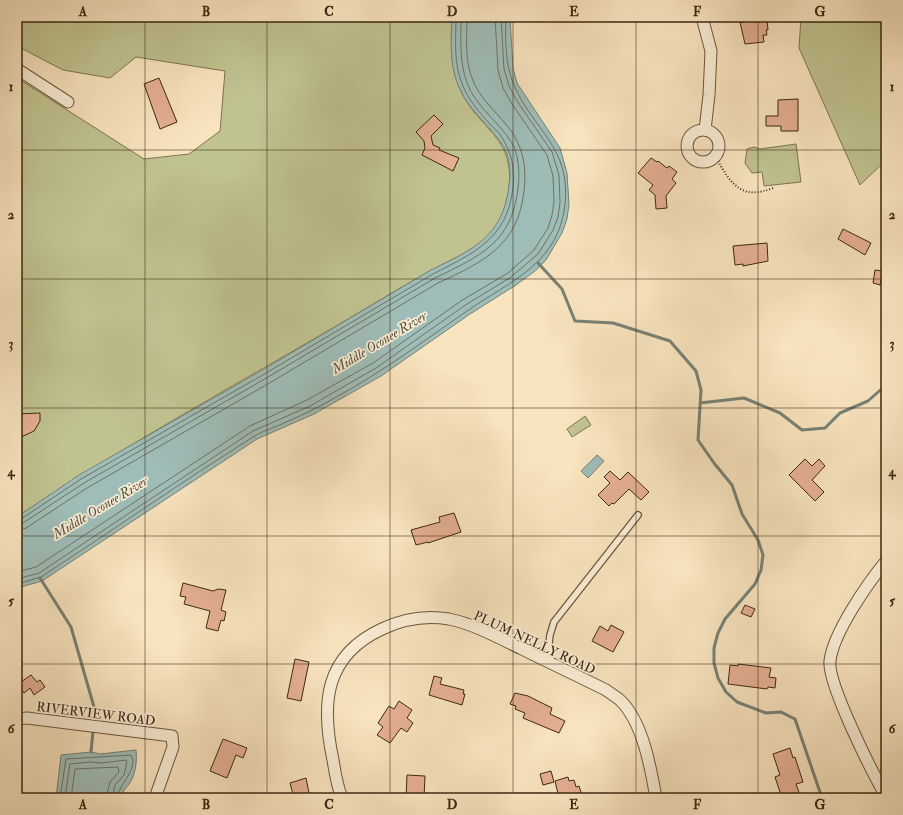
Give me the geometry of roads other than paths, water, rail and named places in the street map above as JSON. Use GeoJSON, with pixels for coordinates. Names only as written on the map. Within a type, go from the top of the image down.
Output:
{"type":"FeatureCollection","features":[{"type":"Feature","properties":{"kind":"street"},"geometry":{"type":"LineString","coordinates":[[702,17],[711,50],[709,95],[705,130]]}},
{"type":"Feature","properties":{"kind":"street"},"geometry":{"type":"LineString","coordinates":[[17,69],[68,102]]}},
{"type":"Feature","properties":{"kind":"street"},"geometry":{"type":"LineString","coordinates":[[886,561],[871,579],[840,632],[829,662],[833,681],[852,728],[886,796]]}},
{"type":"Feature","properties":{"kind":"street","name":"PLUM NELLY ROAD"},"geometry":{"type":"LineString","coordinates":[[342,798],[330,746],[326,718],[328,692],[336,669],[352,647],[376,632],[396,622],[426,617],[449,620],[475,628],[606,690],[622,702],[634,720],[645,746],[656,798]]}},
{"type":"Feature","properties":{"kind":"street","name":"RIVERVIEW ROAD"},"geometry":{"type":"LineString","coordinates":[[17,719],[27,718],[172,736],[173,747],[155,798]]}},
{"type":"Feature","properties":{"kind":"lane"},"geometry":{"type":"LineString","coordinates":[[548,662],[550,636],[554,622],[638,515]]}},
{"type":"Feature","properties":{"kind":"water","name":"Middle Oconee River"},"geometry":{"type":"Polygon","coordinates":[[[452,17],[510,17],[513,68],[517,83],[560,148],[567,173],[569,204],[567,219],[562,233],[546,260],[535,271],[516,285],[470,314],[381,376],[314,414],[257,439],[42,581],[17,588],[17,517],[79,475],[259,372],[431,270],[460,256],[483,240],[492,230],[500,218],[506,203],[510,181],[509,161],[504,147],[499,139],[469,105],[456,80],[452,63],[452,17]]]}},
{"type":"Feature","properties":{"kind":"water"},"geometry":{"type":"Polygon","coordinates":[[[597,455],[604,461],[588,478],[581,471],[597,455]]]}},
{"type":"Feature","properties":{"kind":"water"},"geometry":{"type":"Polygon","coordinates":[[[136,750],[136,765],[133,776],[120,798],[56,798],[61,755],[91,752],[100,754],[136,750]]]}},
{"type":"Feature","properties":{"kind":"waterway"},"geometry":{"type":"LineString","coordinates":[[538,263],[562,289],[575,321],[613,323],[670,341],[696,371],[701,390],[698,440],[732,485],[742,514],[758,540],[763,555],[761,570],[755,584],[725,619],[718,633],[714,648],[714,663],[718,678],[726,692],[737,702],[766,713],[781,712],[795,719],[822,798]]}},
{"type":"Feature","properties":{"kind":"waterway"},"geometry":{"type":"LineString","coordinates":[[700,403],[744,398],[780,413],[802,430],[825,428],[840,413],[868,401],[886,385]]}},
{"type":"Feature","properties":{"kind":"waterway"},"geometry":{"type":"LineString","coordinates":[[40,578],[71,627],[94,707],[94,714]]}},
{"type":"Feature","properties":{"kind":"waterway"},"geometry":{"type":"LineString","coordinates":[[91,752],[93,731]]}}]}
